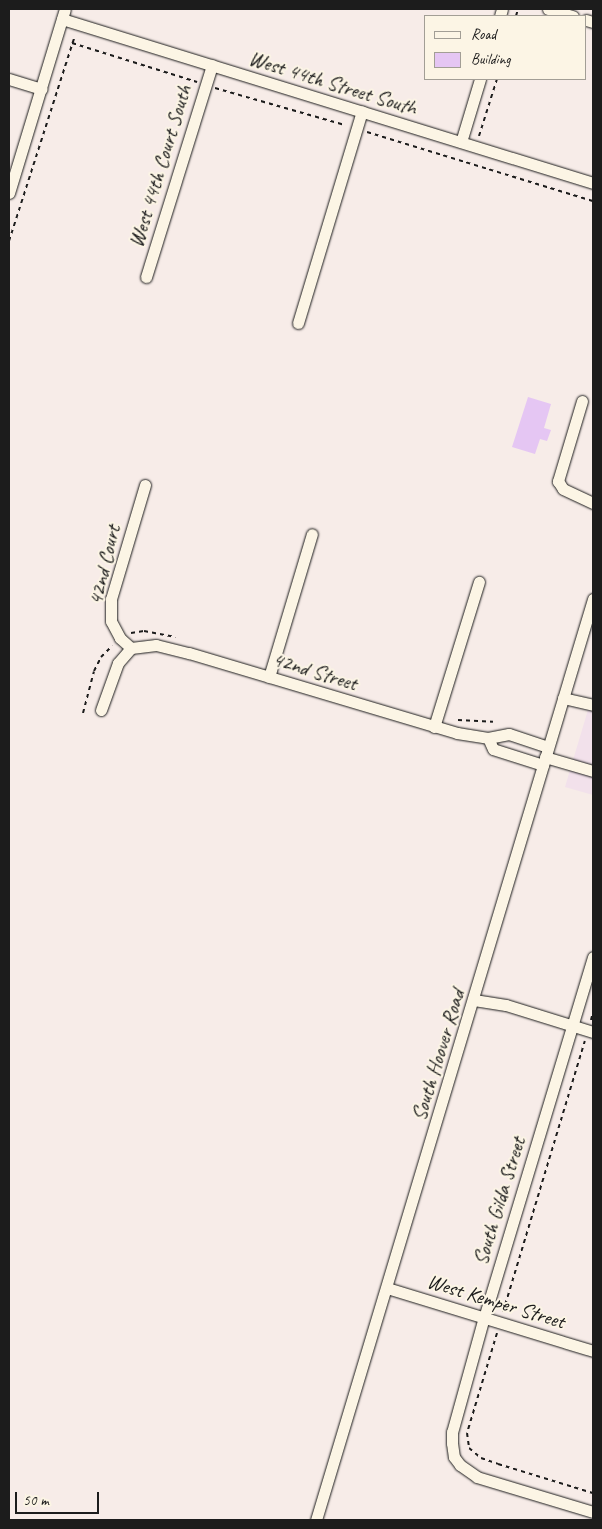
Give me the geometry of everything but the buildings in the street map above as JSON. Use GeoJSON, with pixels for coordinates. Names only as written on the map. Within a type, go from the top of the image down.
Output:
{"type":"FeatureCollection","features":[{"type":"Feature","properties":{"kind":"street"},"geometry":{"type":"LineString","coordinates":[[548,9],[569,15]]}},
{"type":"Feature","properties":{"kind":"street"},"geometry":{"type":"LineString","coordinates":[[9,193],[63,14]]}},
{"type":"Feature","properties":{"kind":"street","name":"West 44th Street South"},"geometry":{"type":"LineString","coordinates":[[63,14],[78,24],[593,182]]}},
{"type":"Feature","properties":{"kind":"street","name":"West 44th Court South"},"geometry":{"type":"LineString","coordinates":[[146,278],[212,65]]}},
{"type":"Feature","properties":{"kind":"street"},"geometry":{"type":"LineString","coordinates":[[9,78],[41,89]]}},
{"type":"Feature","properties":{"kind":"street"},"geometry":{"type":"LineString","coordinates":[[461,142],[480,80]]}},
{"type":"Feature","properties":{"kind":"street"},"geometry":{"type":"LineString","coordinates":[[298,322],[362,111]]}},
{"type":"Feature","properties":{"kind":"street"},"geometry":{"type":"LineString","coordinates":[[582,402],[558,481],[564,490],[593,503]]}},
{"type":"Feature","properties":{"kind":"street","name":"42nd Court"},"geometry":{"type":"LineString","coordinates":[[131,648],[120,638],[111,621],[111,599],[145,484]]}},
{"type":"Feature","properties":{"kind":"street"},"geometry":{"type":"LineString","coordinates":[[269,677],[312,534]]}},
{"type":"Feature","properties":{"kind":"street"},"geometry":{"type":"LineString","coordinates":[[434,726],[479,582]]}},
{"type":"Feature","properties":{"kind":"street","name":"South Hoover Road"},"geometry":{"type":"LineString","coordinates":[[316,1520],[474,1000],[593,599]]}},
{"type":"Feature","properties":{"kind":"street","name":"42nd Street"},"geometry":{"type":"LineString","coordinates":[[131,648],[156,645],[434,726],[488,738],[509,734],[545,756]]}},
{"type":"Feature","properties":{"kind":"street"},"geometry":{"type":"LineString","coordinates":[[101,710],[118,663],[131,648]]}},
{"type":"Feature","properties":{"kind":"street"},"geometry":{"type":"LineString","coordinates":[[563,698],[593,705]]}},
{"type":"Feature","properties":{"kind":"street","name":"42nd Street"},"geometry":{"type":"LineString","coordinates":[[488,738],[493,749],[545,756]]}},
{"type":"Feature","properties":{"kind":"street"},"geometry":{"type":"LineString","coordinates":[[545,756],[593,771]]}},
{"type":"Feature","properties":{"kind":"street","name":"South Gilda Street"},"geometry":{"type":"LineString","coordinates":[[593,957],[484,1317],[452,1432],[454,1457],[477,1477],[593,1512]]}},
{"type":"Feature","properties":{"kind":"street"},"geometry":{"type":"LineString","coordinates":[[474,1000],[506,1005],[590,1031]]}},
{"type":"Feature","properties":{"kind":"street","name":"West Kemper Street"},"geometry":{"type":"LineString","coordinates":[[387,1288],[593,1351]]}},
{"type":"Feature","properties":{"kind":"path"},"geometry":{"type":"LineString","coordinates":[[9,240],[78,24]]}},
{"type":"Feature","properties":{"kind":"path"},"geometry":{"type":"LineString","coordinates":[[72,43],[593,201]]}},
{"type":"Feature","properties":{"kind":"path"},"geometry":{"type":"LineString","coordinates":[[471,164],[497,80]]}},
{"type":"Feature","properties":{"kind":"path"},"geometry":{"type":"LineString","coordinates":[[593,1012],[590,1031],[467,1433],[469,1448],[481,1458],[593,1493]]}},
{"type":"Feature","properties":{"kind":"shaded area"},"geometry":{"type":"Polygon","coordinates":[[[593,693],[593,795],[565,787],[593,693]]]}}]}
